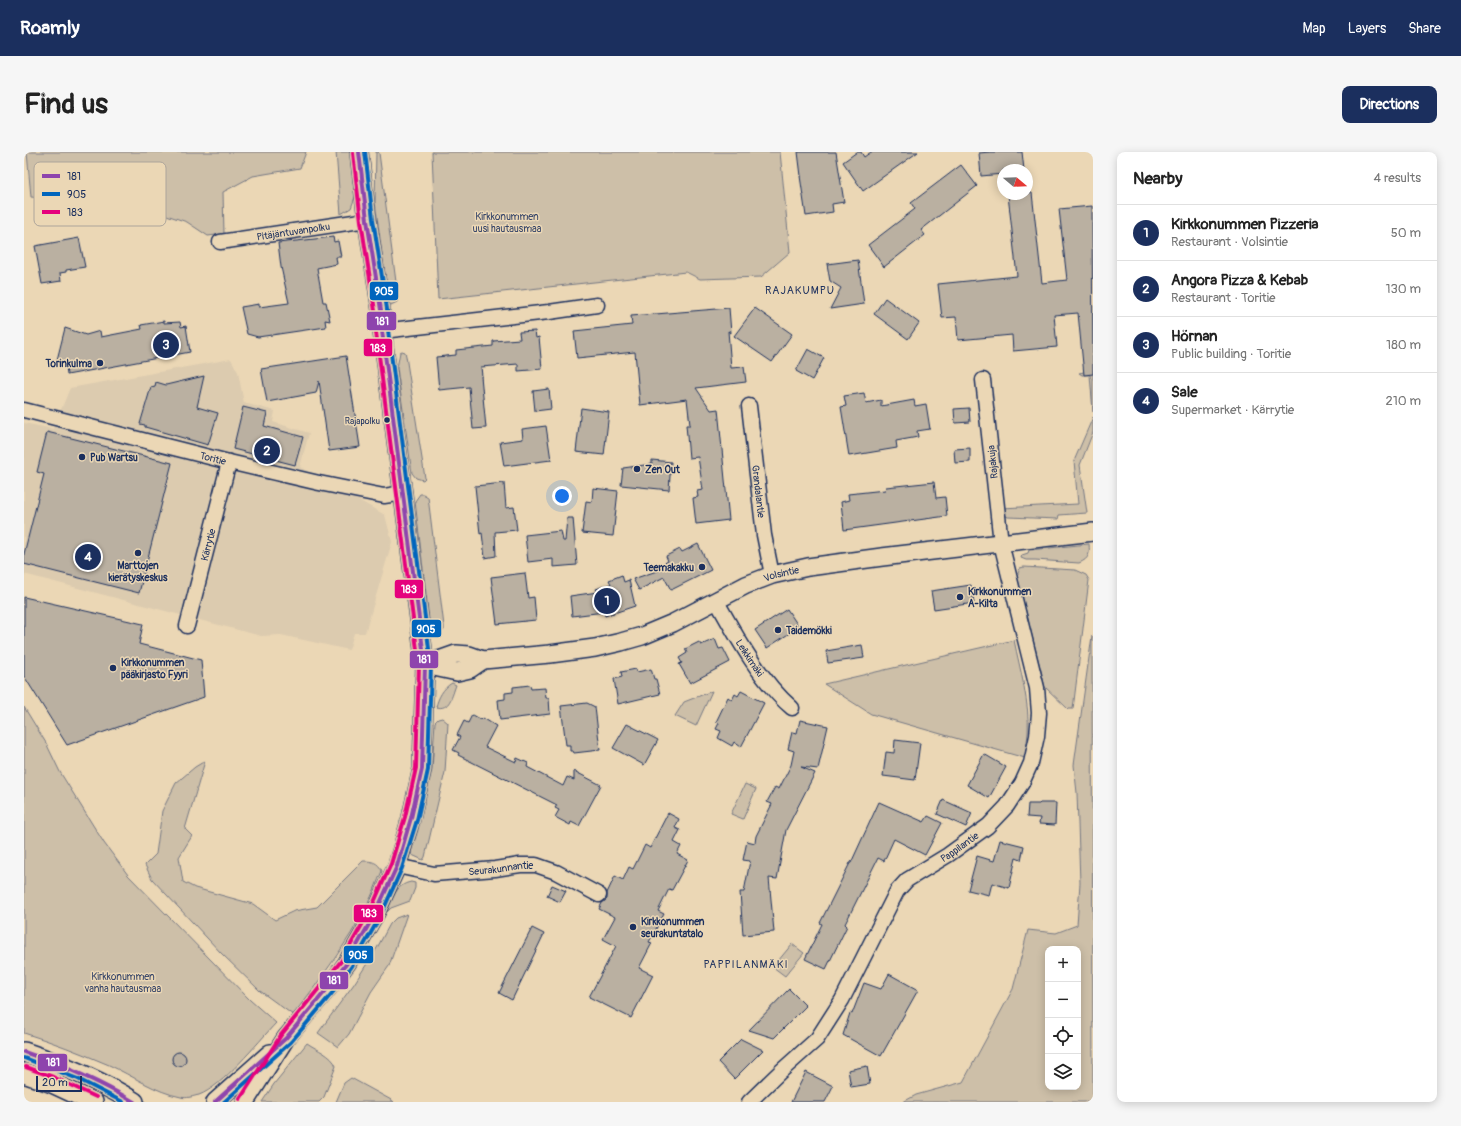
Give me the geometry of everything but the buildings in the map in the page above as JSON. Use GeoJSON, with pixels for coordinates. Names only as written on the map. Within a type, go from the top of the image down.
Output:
{"type":"FeatureCollection","features":[{"type":"Feature","properties":{"kind":"main road"},"geometry":{"type":"LineString","coordinates":[[24,1052],[77,1072],[134,1102]]}},
{"type":"Feature","properties":{"kind":"main road"},"geometry":{"type":"LineString","coordinates":[[24,1073],[50,1082],[93,1102]]}},
{"type":"Feature","properties":{"kind":"street"},"geometry":{"type":"LineString","coordinates":[[245,1102],[286,1038],[328,988],[347,962],[376,912],[397,866],[411,818],[422,768],[425,665],[359,152]]}},
{"type":"Feature","properties":{"kind":"street","name":"Pitäjäntuvanpolku"},"geometry":{"type":"LineString","coordinates":[[220,242],[367,220]]}},
{"type":"Feature","properties":{"kind":"street"},"geometry":{"type":"LineString","coordinates":[[382,331],[597,305]]}},
{"type":"Feature","properties":{"kind":"street","name":"Rajakuja"},"geometry":{"type":"LineString","coordinates":[[984,380],[1001,543]]}},
{"type":"Feature","properties":{"kind":"street","name":"Grandalantie"},"geometry":{"type":"LineString","coordinates":[[749,406],[764,536],[772,575]]}},
{"type":"Feature","properties":{"kind":"street","name":"Toritie"},"geometry":{"type":"LineString","coordinates":[[24,410],[319,484],[384,496],[404,493]]}},
{"type":"Feature","properties":{"kind":"street","name":"Kärrytie"},"geometry":{"type":"LineString","coordinates":[[187,626],[229,462]]}},
{"type":"Feature","properties":{"kind":"street","name":"Volsintie"},"geometry":{"type":"LineString","coordinates":[[425,665],[457,672],[470,669],[483,660],[550,654],[595,648],[621,642],[642,636],[673,623],[746,585],[772,575],[822,565],[1093,532]]}},
{"type":"Feature","properties":{"kind":"street","name":"Pappilantie"},"geometry":{"type":"LineString","coordinates":[[749,1102],[817,1038],[842,1000],[897,891],[907,880],[948,855],[988,826],[1007,806],[1022,783],[1031,762],[1037,736],[1039,713],[1037,688],[1001,543]]}},
{"type":"Feature","properties":{"kind":"street","name":"Leikkimäki"},"geometry":{"type":"LineString","coordinates":[[716,600],[747,652],[769,685],[780,698],[792,708]]}},
{"type":"Feature","properties":{"kind":"street","name":"Seurakunnantie"},"geometry":{"type":"LineString","coordinates":[[397,866],[434,874],[495,870],[520,865],[536,865],[556,872],[599,895]]}},
{"type":"Feature","properties":{"kind":"street"},"geometry":{"type":"LineString","coordinates":[[215,1102],[286,1038]]}},
{"type":"Feature","properties":{"kind":"shaded area"},"geometry":{"type":"Polygon","coordinates":[[[231,359],[238,372],[244,403],[275,411],[273,422],[309,433],[300,467],[385,515],[392,542],[365,633],[354,633],[349,650],[281,635],[261,636],[24,574],[24,423],[53,429],[70,388],[231,359]]]}},
{"type":"Feature","properties":{"kind":"green space"},"geometry":{"type":"Polygon","coordinates":[[[27,152],[306,152],[300,168],[253,176],[223,192],[224,234],[208,236],[187,222],[166,215],[166,162],[34,162],[34,197],[31,197],[27,152]]]}},
{"type":"Feature","properties":{"kind":"green space"},"geometry":{"type":"Polygon","coordinates":[[[336,152],[350,152],[355,197],[351,208],[341,214],[336,152]]]}},
{"type":"Feature","properties":{"kind":"green space"},"geometry":{"type":"Polygon","coordinates":[[[376,152],[379,153],[398,297],[397,302],[391,305],[389,304],[375,202],[376,152]]]}},
{"type":"Feature","properties":{"kind":"green space","name":"Kirkkonummen uusi hautausmaa"},"geometry":{"type":"Polygon","coordinates":[[[432,152],[780,152],[790,252],[761,277],[700,279],[686,272],[438,299],[432,152]]]}},
{"type":"Feature","properties":{"kind":"green space"},"geometry":{"type":"Polygon","coordinates":[[[400,352],[405,352],[406,356],[425,478],[423,480],[416,478],[412,473],[397,368],[400,352]]]}},
{"type":"Feature","properties":{"kind":"green space"},"geometry":{"type":"Polygon","coordinates":[[[1093,370],[1093,412],[1090,375],[1082,375],[1079,373],[1093,370]]]}},
{"type":"Feature","properties":{"kind":"green space"},"geometry":{"type":"Polygon","coordinates":[[[1093,417],[1093,432],[1080,465],[1087,513],[1059,515],[1058,519],[1006,516],[1002,508],[1078,504],[1074,461],[1093,417]]]}},
{"type":"Feature","properties":{"kind":"green space"},"geometry":{"type":"Polygon","coordinates":[[[420,494],[428,497],[444,626],[444,630],[441,632],[435,629],[429,619],[415,501],[420,494]]]}},
{"type":"Feature","properties":{"kind":"green space"},"geometry":{"type":"Polygon","coordinates":[[[1089,544],[1087,558],[1079,563],[1026,560],[1021,558],[1022,555],[1028,553],[1029,550],[1089,544]]]}},
{"type":"Feature","properties":{"kind":"green space"},"geometry":{"type":"Polygon","coordinates":[[[1020,568],[1075,570],[1086,575],[1089,580],[1073,709],[1068,709],[1045,687],[1017,576],[1020,568]]]}},
{"type":"Feature","properties":{"kind":"green space"},"geometry":{"type":"Polygon","coordinates":[[[1092,636],[1093,1102],[903,1102],[916,1095],[963,1082],[1013,989],[1028,930],[1056,933],[1077,925],[1080,883],[1077,793],[1074,765],[1092,636]]]}},
{"type":"Feature","properties":{"kind":"green space"},"geometry":{"type":"Polygon","coordinates":[[[1014,640],[1028,710],[1028,733],[1025,758],[871,714],[824,684],[1014,640]]]}},
{"type":"Feature","properties":{"kind":"green space"},"geometry":{"type":"Polygon","coordinates":[[[452,683],[456,685],[450,701],[444,707],[436,707],[441,694],[452,683]]]}},
{"type":"Feature","properties":{"kind":"green space"},"geometry":{"type":"Polygon","coordinates":[[[712,691],[696,726],[675,716],[684,702],[712,691]]]}},
{"type":"Feature","properties":{"kind":"green space","name":"Kirkkonummen vanha hautausmaa"},"geometry":{"type":"Polygon","coordinates":[[[24,707],[46,743],[60,772],[104,843],[128,875],[250,1000],[276,1023],[229,1074],[199,1095],[183,1098],[171,1095],[109,1065],[24,1033],[24,707]]]}},
{"type":"Feature","properties":{"kind":"green space"},"geometry":{"type":"Polygon","coordinates":[[[442,718],[448,723],[445,772],[425,857],[423,860],[412,855],[411,852],[418,830],[432,770],[435,722],[442,718]]]}},
{"type":"Feature","properties":{"kind":"green space"},"geometry":{"type":"Polygon","coordinates":[[[205,761],[185,829],[192,836],[179,857],[183,882],[195,888],[253,904],[275,920],[294,911],[317,907],[363,861],[374,863],[379,866],[382,871],[369,901],[351,934],[293,1015],[260,991],[221,953],[152,879],[145,865],[156,854],[162,811],[176,783],[195,767],[205,761]]]}},
{"type":"Feature","properties":{"kind":"green space"},"geometry":{"type":"Polygon","coordinates":[[[745,784],[756,789],[743,819],[731,814],[745,784]]]}},
{"type":"Feature","properties":{"kind":"green space"},"geometry":{"type":"Polygon","coordinates":[[[411,882],[415,883],[415,888],[410,901],[391,908],[387,912],[398,889],[401,886],[411,882]]]}},
{"type":"Feature","properties":{"kind":"green space"},"geometry":{"type":"Polygon","coordinates":[[[407,914],[389,966],[371,992],[349,1034],[338,1047],[318,1033],[354,984],[377,948],[390,924],[396,918],[407,914]]]}},
{"type":"Feature","properties":{"kind":"green space"},"geometry":{"type":"Polygon","coordinates":[[[792,944],[804,953],[785,976],[773,967],[792,944]]]}},
{"type":"Feature","properties":{"kind":"green space"},"geometry":{"type":"Polygon","coordinates":[[[307,1043],[328,1056],[336,1066],[324,1097],[319,1102],[262,1102],[274,1084],[307,1043]]]}},
{"type":"Feature","properties":{"kind":"green space"},"geometry":{"type":"Polygon","coordinates":[[[351,1078],[394,1102],[336,1102],[344,1083],[351,1078]]]}},
{"type":"Feature","properties":{"kind":"transit line","name":"181"},"geometry":{"type":"LineString","coordinates":[[215,1102],[286,1038],[347,963],[376,912],[397,866],[411,818],[422,769],[425,665],[382,331],[381,310],[367,220],[359,152]]}},
{"type":"Feature","properties":{"kind":"transit line","name":"905"},"geometry":{"type":"LineString","coordinates":[[224,1102],[291,1042],[333,992],[352,966],[381,915],[402,868],[417,820],[428,770],[431,664],[388,330],[387,309],[373,219],[365,152]]}},
{"type":"Feature","properties":{"kind":"transit line","name":"183"},"geometry":{"type":"LineString","coordinates":[[240,1099],[281,1035],[342,960],[371,909],[391,864],[405,817],[416,768],[419,665],[376,332],[375,311],[361,221],[353,153]]}},
{"type":"Feature","properties":{"kind":"transit line","name":"181"},"geometry":{"type":"LineString","coordinates":[[24,1052],[80,1074],[134,1102]]}},
{"type":"Feature","properties":{"kind":"transit line","name":"905"},"geometry":{"type":"LineString","coordinates":[[24,1058],[78,1079],[123,1102]]}},
{"type":"Feature","properties":{"kind":"transit line","name":"183"},"geometry":{"type":"LineString","coordinates":[[26,1067],[53,1077],[96,1097]]}},
{"type":"Feature","properties":{"kind":"place","name":"Hörnan"},"geometry":{"type":"Point","coordinates":[166,345]}},
{"type":"Feature","properties":{"kind":"place","name":"Torinkulma"},"geometry":{"type":"Point","coordinates":[100,363]}},
{"type":"Feature","properties":{"kind":"place","name":"Rajapolku"},"geometry":{"type":"Point","coordinates":[387,420]}},
{"type":"Feature","properties":{"kind":"place","name":"Angora Pizza & Kebab"},"geometry":{"type":"Point","coordinates":[267,451]}},
{"type":"Feature","properties":{"kind":"place","name":"Pub Wartsu"},"geometry":{"type":"Point","coordinates":[82,457]}},
{"type":"Feature","properties":{"kind":"place","name":"Zen Out"},"geometry":{"type":"Point","coordinates":[637,469]}},
{"type":"Feature","properties":{"kind":"place","name":"Marttojen kierätyskeskus"},"geometry":{"type":"Point","coordinates":[138,553]}},
{"type":"Feature","properties":{"kind":"place","name":"Sale"},"geometry":{"type":"Point","coordinates":[88,557]}},
{"type":"Feature","properties":{"kind":"place","name":"Teemakakku"},"geometry":{"type":"Point","coordinates":[702,567]}},
{"type":"Feature","properties":{"kind":"place","name":"Kirkkonummen A-Kilta"},"geometry":{"type":"Point","coordinates":[960,597]}},
{"type":"Feature","properties":{"kind":"place","name":"Kirkkonummen Pizzeria"},"geometry":{"type":"Point","coordinates":[607,601]}},
{"type":"Feature","properties":{"kind":"place","name":"Taidemökki"},"geometry":{"type":"Point","coordinates":[778,630]}},
{"type":"Feature","properties":{"kind":"place","name":"Kirkkonummen pääkirjasto Fyyri"},"geometry":{"type":"Point","coordinates":[113,668]}},
{"type":"Feature","properties":{"kind":"place","name":"Kirkkonummen seurakuntatalo"},"geometry":{"type":"Point","coordinates":[633,927]}},
{"type":"Feature","properties":{"kind":"district","name":"RAJAKUMPU"},"geometry":{"type":"Point","coordinates":[800,290]}},
{"type":"Feature","properties":{"kind":"district","name":"PAPPILANMÄKI"},"geometry":{"type":"Point","coordinates":[746,964]}}]}
